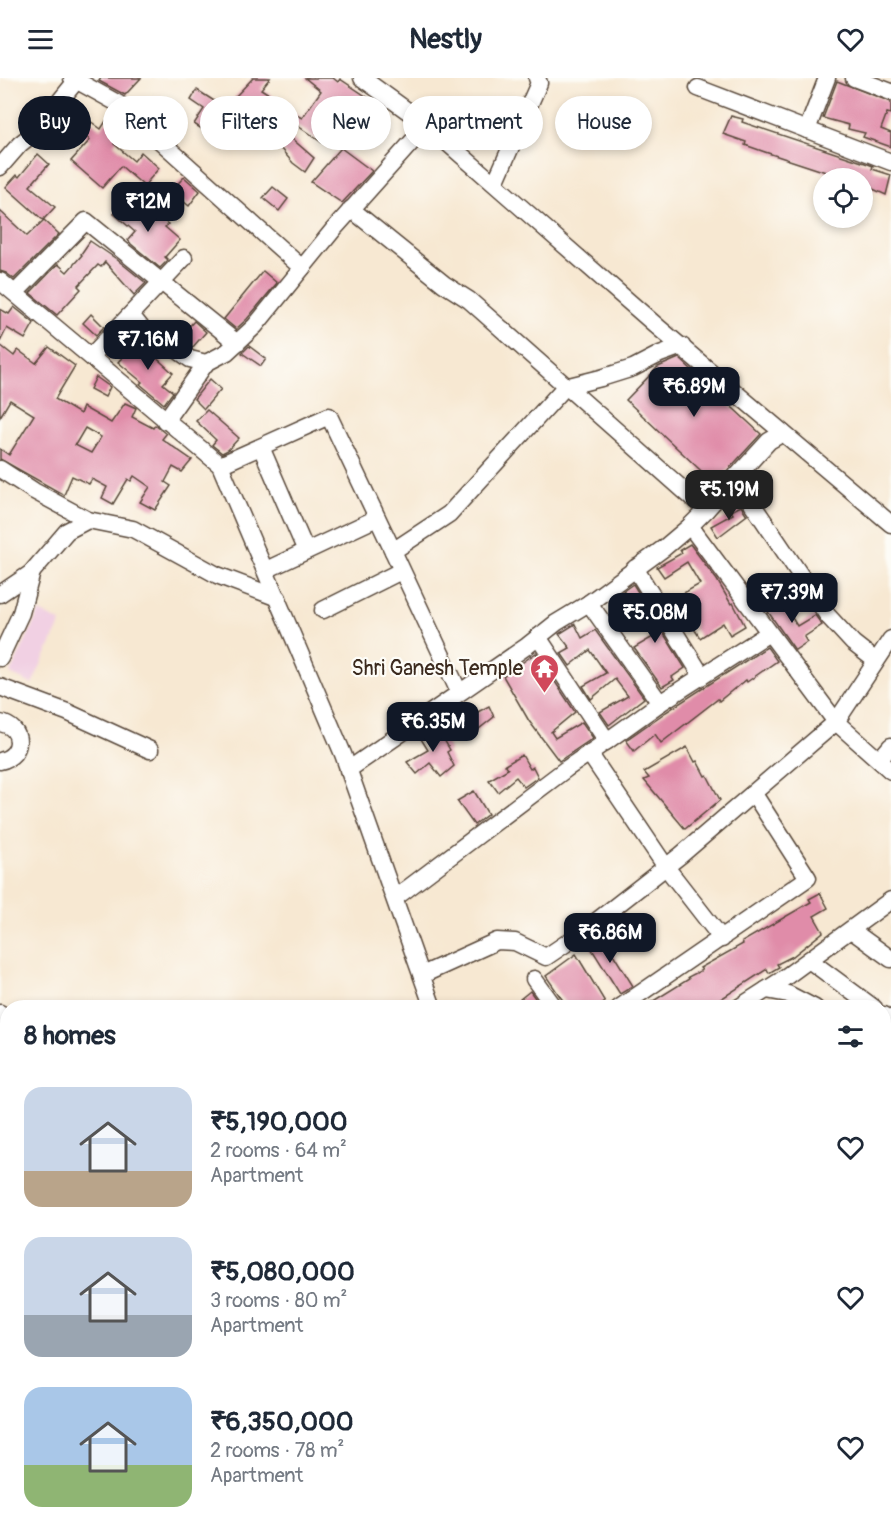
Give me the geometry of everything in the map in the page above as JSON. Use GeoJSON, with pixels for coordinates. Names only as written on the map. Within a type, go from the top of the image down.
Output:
{"type":"FeatureCollection","features":[{"type":"Feature","properties":{"kind":"street"},"geometry":{"type":"LineString","coordinates":[[362,78],[403,108]]}},
{"type":"Feature","properties":{"kind":"street"},"geometry":{"type":"LineString","coordinates":[[495,183],[539,83],[537,78]]}},
{"type":"Feature","properties":{"kind":"street"},"geometry":{"type":"LineString","coordinates":[[807,130],[827,78]]}},
{"type":"Feature","properties":{"kind":"street"},"geometry":{"type":"LineString","coordinates":[[854,78],[891,92]]}},
{"type":"Feature","properties":{"kind":"street"},"geometry":{"type":"LineString","coordinates":[[0,168],[20,144],[34,133],[74,79],[119,104],[302,268]]}},
{"type":"Feature","properties":{"kind":"street"},"geometry":{"type":"LineString","coordinates":[[698,88],[891,162]]}},
{"type":"Feature","properties":{"kind":"street"},"geometry":{"type":"LineString","coordinates":[[165,421],[206,363],[227,352],[255,326],[351,209],[404,150]]}},
{"type":"Feature","properties":{"kind":"street"},"geometry":{"type":"LineString","coordinates":[[456,150],[891,524]]}},
{"type":"Feature","properties":{"kind":"street"},"geometry":{"type":"LineString","coordinates":[[351,209],[444,284],[470,300],[565,387],[706,510]]}},
{"type":"Feature","properties":{"kind":"street"},"geometry":{"type":"LineString","coordinates":[[15,293],[86,221],[237,343]]}},
{"type":"Feature","properties":{"kind":"street"},"geometry":{"type":"LineString","coordinates":[[91,356],[184,258]]}},
{"type":"Feature","properties":{"kind":"street"},"geometry":{"type":"LineString","coordinates":[[0,281],[220,465],[278,598],[348,770],[430,1000]]}},
{"type":"Feature","properties":{"kind":"street"},"geometry":{"type":"LineString","coordinates":[[131,315],[147,335],[160,345],[176,349],[190,359],[206,363]]}},
{"type":"Feature","properties":{"kind":"street"},"geometry":{"type":"LineString","coordinates":[[393,551],[449,514],[565,387],[612,375],[682,346]]}},
{"type":"Feature","properties":{"kind":"street"},"geometry":{"type":"LineString","coordinates":[[220,465],[329,416],[459,692]]}},
{"type":"Feature","properties":{"kind":"street"},"geometry":{"type":"LineString","coordinates":[[348,770],[538,638],[556,623],[590,603],[690,526],[769,441],[783,433]]}},
{"type":"Feature","properties":{"kind":"street"},"geometry":{"type":"LineString","coordinates":[[261,447],[306,551]]}},
{"type":"Feature","properties":{"kind":"street"},"geometry":{"type":"LineString","coordinates":[[0,469],[34,491],[88,520],[133,529],[217,575],[278,598]]}},
{"type":"Feature","properties":{"kind":"street"},"geometry":{"type":"LineString","coordinates":[[734,477],[828,616],[853,643],[876,661]]}},
{"type":"Feature","properties":{"kind":"street"},"geometry":{"type":"LineString","coordinates":[[266,570],[377,518]]}},
{"type":"Feature","properties":{"kind":"street"},"geometry":{"type":"LineString","coordinates":[[0,594],[32,572],[67,531],[88,520]]}},
{"type":"Feature","properties":{"kind":"street"},"geometry":{"type":"LineString","coordinates":[[690,526],[836,722],[885,766],[891,746]]}},
{"type":"Feature","properties":{"kind":"street"},"geometry":{"type":"LineString","coordinates":[[635,568],[702,676]]}},
{"type":"Feature","properties":{"kind":"street"},"geometry":{"type":"LineString","coordinates":[[323,610],[401,571]]}},
{"type":"Feature","properties":{"kind":"street"},"geometry":{"type":"LineString","coordinates":[[0,658],[21,613],[32,572]]}},
{"type":"Feature","properties":{"kind":"street"},"geometry":{"type":"LineString","coordinates":[[590,603],[660,703]]}},
{"type":"Feature","properties":{"kind":"street"},"geometry":{"type":"LineString","coordinates":[[394,898],[660,703],[769,633]]}},
{"type":"Feature","properties":{"kind":"street"},"geometry":{"type":"LineString","coordinates":[[538,638],[608,741]]}},
{"type":"Feature","properties":{"kind":"street"},"geometry":{"type":"LineString","coordinates":[[422,975],[497,941],[515,942],[546,957],[580,934],[666,867],[836,722],[891,639]]}},
{"type":"Feature","properties":{"kind":"street"},"geometry":{"type":"LineString","coordinates":[[0,687],[67,712],[150,750]]}},
{"type":"Feature","properties":{"kind":"street"},"geometry":{"type":"LineString","coordinates":[[0,723],[10,726],[18,738],[15,752],[10,758],[0,761]]}},
{"type":"Feature","properties":{"kind":"street"},"geometry":{"type":"LineString","coordinates":[[590,753],[666,867],[722,939]]}},
{"type":"Feature","properties":{"kind":"street"},"geometry":{"type":"LineString","coordinates":[[631,1000],[808,878],[754,794]]}},
{"type":"Feature","properties":{"kind":"street"},"geometry":{"type":"LineString","coordinates":[[750,1000],[891,900]]}},
{"type":"Feature","properties":{"kind":"street"},"geometry":{"type":"LineString","coordinates":[[851,930],[891,959]]}},
{"type":"Feature","properties":{"kind":"street"},"geometry":{"type":"LineString","coordinates":[[809,960],[863,1000]]}},
{"type":"Feature","properties":{"kind":"street"},"geometry":{"type":"LineString","coordinates":[[534,979],[549,1000]]}},
{"type":"Feature","properties":{"kind":"street"},"geometry":{"type":"LineString","coordinates":[[766,990],[788,994],[799,1000]]}},
{"type":"Feature","properties":{"kind":"shaded area"},"geometry":{"type":"Polygon","coordinates":[[[39,612],[61,622],[32,684],[10,674],[39,612]]]}},
{"type":"Feature","properties":{"kind":"building"},"geometry":{"type":"Polygon","coordinates":[[[101,78],[141,78],[125,95],[99,81],[101,78]]]}},
{"type":"Feature","properties":{"kind":"building"},"geometry":{"type":"Polygon","coordinates":[[[253,78],[270,78],[261,89],[272,96],[236,96],[253,78]]]}},
{"type":"Feature","properties":{"kind":"building"},"geometry":{"type":"Polygon","coordinates":[[[305,78],[333,78],[338,82],[340,79],[366,96],[317,96],[321,91],[305,78]]]}},
{"type":"Feature","properties":{"kind":"building"},"geometry":{"type":"Polygon","coordinates":[[[837,81],[891,102],[891,114],[887,113],[881,129],[891,133],[891,147],[863,137],[865,133],[848,129],[849,125],[823,118],[837,81]]]}},
{"type":"Feature","properties":{"kind":"building"},"geometry":{"type":"Polygon","coordinates":[[[197,90],[206,96],[200,96],[200,106],[191,100],[197,90]]]}},
{"type":"Feature","properties":{"kind":"building"},"geometry":{"type":"Polygon","coordinates":[[[311,105],[311,135],[299,127],[299,116],[302,118],[311,105]]]}},
{"type":"Feature","properties":{"kind":"building"},"geometry":{"type":"Polygon","coordinates":[[[200,115],[200,128],[194,124],[200,115]]]}},
{"type":"Feature","properties":{"kind":"building"},"geometry":{"type":"Polygon","coordinates":[[[731,116],[743,119],[742,122],[873,166],[872,168],[814,168],[745,145],[746,142],[723,134],[731,116]]]}},
{"type":"Feature","properties":{"kind":"building"},"geometry":{"type":"Polygon","coordinates":[[[91,122],[101,129],[103,126],[103,150],[121,150],[134,161],[141,152],[159,168],[144,186],[121,166],[102,188],[71,161],[81,150],[91,150],[91,122]]]}},
{"type":"Feature","properties":{"kind":"building"},"geometry":{"type":"Polygon","coordinates":[[[299,145],[314,158],[305,172],[282,150],[299,150],[299,145]]]}},
{"type":"Feature","properties":{"kind":"building"},"geometry":{"type":"Polygon","coordinates":[[[339,150],[344,150],[372,171],[342,203],[311,182],[339,150]]]}},
{"type":"Feature","properties":{"kind":"building"},"geometry":{"type":"Polygon","coordinates":[[[38,154],[49,164],[30,186],[55,207],[43,220],[6,187],[17,175],[19,177],[38,154]]]}},
{"type":"Feature","properties":{"kind":"building"},"geometry":{"type":"Polygon","coordinates":[[[873,169],[891,175],[886,195],[873,189],[873,169]]]}},
{"type":"Feature","properties":{"kind":"building"},"geometry":{"type":"Polygon","coordinates":[[[184,177],[200,191],[189,206],[171,191],[184,177]]]}},
{"type":"Feature","properties":{"kind":"building"},"geometry":{"type":"Polygon","coordinates":[[[273,187],[288,199],[279,211],[263,198],[273,187]]]}},
{"type":"Feature","properties":{"kind":"building"},"geometry":{"type":"Polygon","coordinates":[[[127,199],[150,218],[153,213],[168,224],[165,227],[180,240],[165,257],[168,260],[160,268],[131,244],[128,240],[135,232],[114,214],[127,199]]]}},
{"type":"Feature","properties":{"kind":"building"},"geometry":{"type":"Polygon","coordinates":[[[0,211],[27,236],[44,220],[59,234],[14,279],[0,271],[0,211]]]}},
{"type":"Feature","properties":{"kind":"building"},"geometry":{"type":"Polygon","coordinates":[[[90,241],[146,283],[134,295],[105,262],[101,267],[98,265],[78,286],[81,289],[57,315],[30,293],[58,264],[67,272],[82,255],[90,241]]]}},
{"type":"Feature","properties":{"kind":"building"},"geometry":{"type":"Polygon","coordinates":[[[263,271],[277,283],[236,329],[224,319],[263,271]]]}},
{"type":"Feature","properties":{"kind":"building"},"geometry":{"type":"Polygon","coordinates":[[[14,307],[34,323],[25,339],[7,328],[0,342],[0,309],[9,314],[14,307]]]}},
{"type":"Feature","properties":{"kind":"building"},"geometry":{"type":"Polygon","coordinates":[[[91,314],[104,327],[96,335],[83,323],[91,314]]]}},
{"type":"Feature","properties":{"kind":"building"},"geometry":{"type":"Polygon","coordinates":[[[194,321],[206,332],[192,348],[180,337],[194,321]]]}},
{"type":"Feature","properties":{"kind":"building"},"geometry":{"type":"Polygon","coordinates":[[[138,341],[173,373],[163,384],[173,392],[164,404],[118,362],[138,341]]]}},
{"type":"Feature","properties":{"kind":"building"},"geometry":{"type":"Polygon","coordinates":[[[0,345],[14,356],[18,350],[36,363],[49,347],[75,366],[55,399],[80,414],[83,407],[111,423],[125,403],[136,408],[132,417],[153,428],[155,425],[166,434],[162,439],[192,460],[182,472],[173,467],[165,482],[171,486],[155,510],[140,502],[150,487],[134,476],[131,481],[128,479],[113,504],[102,498],[107,487],[92,479],[89,484],[72,476],[64,495],[0,459],[0,449],[9,455],[34,415],[10,400],[0,417],[0,345]],[[85,428],[75,445],[91,453],[101,437],[85,428]]]}},
{"type":"Feature","properties":{"kind":"building"},"geometry":{"type":"Polygon","coordinates":[[[249,346],[266,359],[261,366],[242,353],[249,346]]]}},
{"type":"Feature","properties":{"kind":"building"},"geometry":{"type":"Polygon","coordinates":[[[679,358],[761,434],[715,484],[626,400],[658,367],[679,358]]]}},
{"type":"Feature","properties":{"kind":"building"},"geometry":{"type":"Polygon","coordinates":[[[96,377],[110,387],[105,397],[90,389],[96,377]]]}},
{"type":"Feature","properties":{"kind":"building"},"geometry":{"type":"Polygon","coordinates":[[[210,379],[221,389],[204,409],[194,399],[210,379]]]}},
{"type":"Feature","properties":{"kind":"building"},"geometry":{"type":"Polygon","coordinates":[[[207,410],[239,438],[222,453],[212,445],[216,440],[196,421],[207,410]]]}},
{"type":"Feature","properties":{"kind":"building"},"geometry":{"type":"Polygon","coordinates":[[[741,506],[747,515],[718,537],[711,526],[733,514],[731,511],[741,506]]]}},
{"type":"Feature","properties":{"kind":"building"},"geometry":{"type":"Polygon","coordinates":[[[690,544],[717,580],[731,604],[733,603],[745,626],[730,635],[723,623],[700,638],[683,607],[680,609],[673,599],[700,584],[687,562],[664,577],[657,567],[682,553],[680,550],[690,544]]]}},
{"type":"Feature","properties":{"kind":"building"},"geometry":{"type":"Polygon","coordinates":[[[633,584],[685,668],[672,677],[674,680],[662,687],[634,648],[653,637],[623,591],[633,584]]]}},
{"type":"Feature","properties":{"kind":"building"},"geometry":{"type":"Polygon","coordinates":[[[780,598],[797,626],[815,615],[822,625],[804,637],[807,642],[795,650],[764,606],[780,598]]]}},
{"type":"Feature","properties":{"kind":"building"},"geometry":{"type":"Polygon","coordinates":[[[575,624],[582,638],[595,630],[644,698],[609,725],[600,712],[628,696],[615,679],[591,699],[583,686],[606,673],[590,650],[570,666],[561,653],[570,648],[559,634],[575,624]]]}},
{"type":"Feature","properties":{"kind":"building"},"geometry":{"type":"Polygon","coordinates":[[[767,647],[777,661],[747,682],[746,680],[719,701],[718,699],[661,743],[655,734],[634,751],[626,740],[666,712],[767,647]]]}},
{"type":"Feature","properties":{"kind":"building","name":"Shri Ganesh Temple"},"geometry":{"type":"Polygon","coordinates":[[[536,653],[575,712],[551,732],[555,738],[582,722],[593,738],[559,761],[529,721],[503,676],[536,653]]]}},
{"type":"Feature","properties":{"kind":"building"},"geometry":{"type":"Polygon","coordinates":[[[489,706],[494,717],[465,740],[456,728],[474,718],[472,715],[489,706]]]}},
{"type":"Feature","properties":{"kind":"building"},"geometry":{"type":"Polygon","coordinates":[[[435,724],[450,750],[447,752],[454,766],[441,777],[430,763],[417,774],[407,762],[428,750],[418,734],[435,724]]]}},
{"type":"Feature","properties":{"kind":"building"},"geometry":{"type":"Polygon","coordinates":[[[687,747],[705,776],[707,775],[720,800],[685,829],[644,780],[649,778],[644,772],[687,747]]]}},
{"type":"Feature","properties":{"kind":"building"},"geometry":{"type":"Polygon","coordinates":[[[522,755],[530,769],[533,767],[538,777],[524,787],[516,777],[498,792],[489,780],[508,769],[505,765],[522,755]]]}},
{"type":"Feature","properties":{"kind":"building"},"geometry":{"type":"Polygon","coordinates":[[[474,791],[488,814],[474,825],[457,801],[474,791]]]}},
{"type":"Feature","properties":{"kind":"building"},"geometry":{"type":"Polygon","coordinates":[[[820,893],[828,908],[814,916],[823,932],[793,956],[777,964],[779,967],[769,973],[767,969],[719,1000],[655,1000],[702,970],[700,968],[811,902],[809,899],[820,893]]]}},
{"type":"Feature","properties":{"kind":"building"},"geometry":{"type":"Polygon","coordinates":[[[600,933],[633,986],[620,994],[588,943],[600,933]]]}},
{"type":"Feature","properties":{"kind":"building"},"geometry":{"type":"Polygon","coordinates":[[[576,954],[604,1000],[563,1000],[546,976],[576,954]]]}},
{"type":"Feature","properties":{"kind":"building"},"geometry":{"type":"Polygon","coordinates":[[[530,991],[536,1000],[519,1000],[530,991]]]}},
{"type":"Feature","properties":{"kind":"place","name":"Shri Ganesh Temple"},"geometry":{"type":"Point","coordinates":[544,694]}}]}
